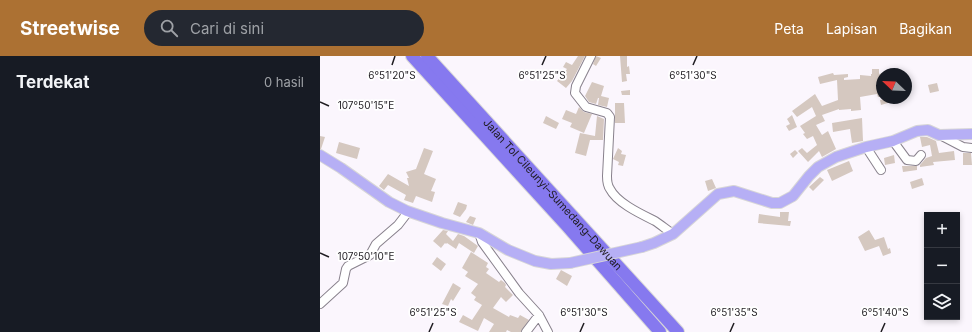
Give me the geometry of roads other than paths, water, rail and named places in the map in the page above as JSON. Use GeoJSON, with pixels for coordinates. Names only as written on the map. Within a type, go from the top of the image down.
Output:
{"type":"FeatureCollection","features":[{"type":"Feature","properties":{"kind":"highway","name":"Jalan Tol Cileunyi–Sumedang–Dawuan"},"geometry":{"type":"LineString","coordinates":[[412,56],[567,226],[660,332]]}},
{"type":"Feature","properties":{"kind":"highway","name":"Jalan Tol Cileunyi–Sumedang–Dawuan"},"geometry":{"type":"LineString","coordinates":[[427,56],[678,332]]}},
{"type":"Feature","properties":{"kind":"main road"},"geometry":{"type":"LineString","coordinates":[[320,156],[341,168],[389,202],[408,212],[480,233],[508,250],[535,261],[551,264],[570,263],[654,243],[673,234],[718,194],[734,191],[772,203],[780,203],[793,196],[818,167],[836,157],[893,140],[917,131],[928,130],[939,135],[972,134]]}},
{"type":"Feature","properties":{"kind":"street"},"geometry":{"type":"LineString","coordinates":[[591,56],[576,86],[575,93],[586,107],[606,113],[610,117],[607,176],[610,190],[619,199],[641,215],[673,234]]}},
{"type":"Feature","properties":{"kind":"street"},"geometry":{"type":"LineString","coordinates":[[939,135],[963,147],[972,148]]}},
{"type":"Feature","properties":{"kind":"street"},"geometry":{"type":"LineString","coordinates":[[893,140],[907,160],[916,161],[921,155]]}},
{"type":"Feature","properties":{"kind":"street"},"geometry":{"type":"LineString","coordinates":[[866,147],[881,170]]}},
{"type":"Feature","properties":{"kind":"street"},"geometry":{"type":"LineString","coordinates":[[320,304],[343,283],[348,266],[370,255],[377,242],[398,225],[408,212]]}},
{"type":"Feature","properties":{"kind":"street"},"geometry":{"type":"LineString","coordinates":[[480,233],[482,242],[519,293],[539,315],[548,332]]}},
{"type":"Feature","properties":{"kind":"street"},"geometry":{"type":"LineString","coordinates":[[526,332],[539,315]]}}]}
